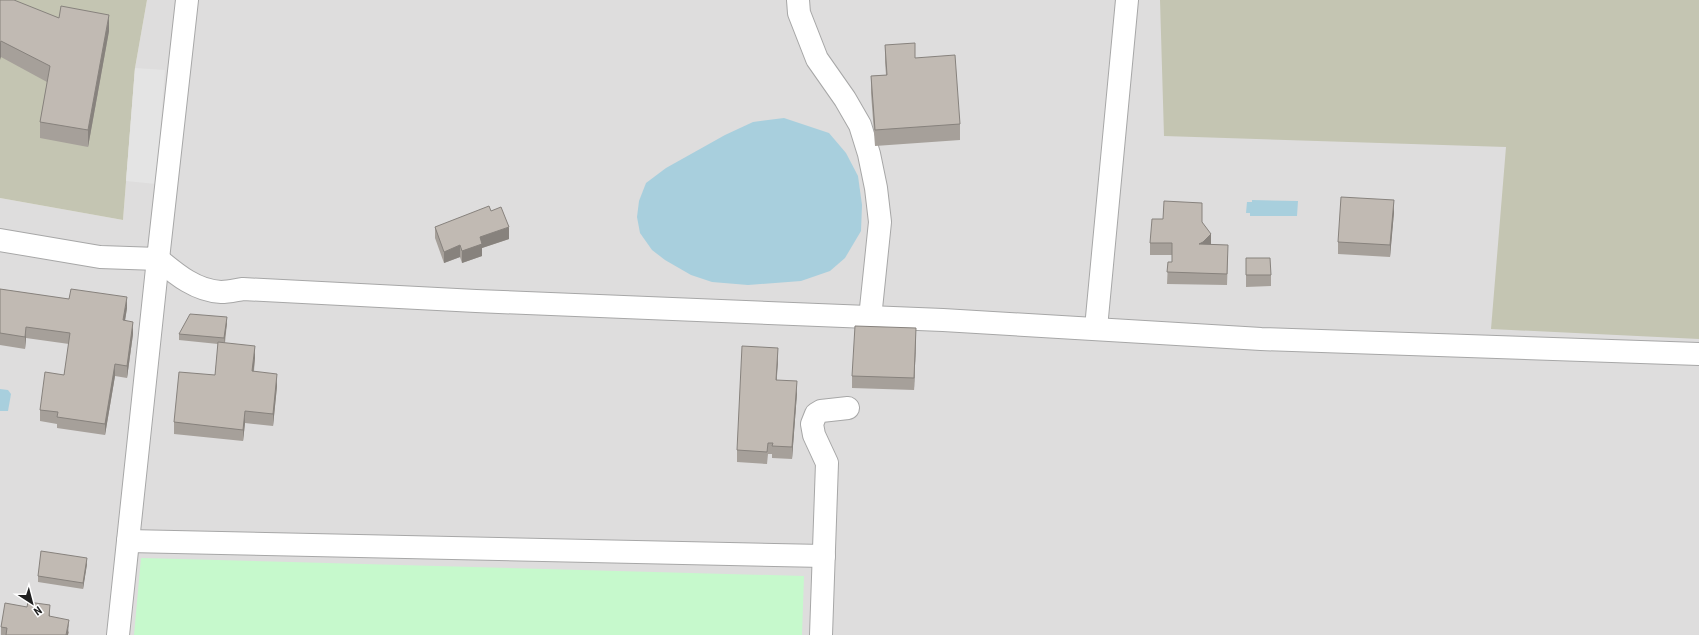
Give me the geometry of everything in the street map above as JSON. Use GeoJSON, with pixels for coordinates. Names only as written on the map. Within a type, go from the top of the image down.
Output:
{"type":"FeatureCollection","features":[{"type":"Feature","properties":{"kind":"street"},"geometry":{"type":"LineString","coordinates":[[118,635],[186,0]]}},
{"type":"Feature","properties":{"kind":"street"},"geometry":{"type":"LineString","coordinates":[[798,0],[799,14],[817,59],[845,99],[860,125],[869,154],[876,188],[880,222],[870,318]]}},
{"type":"Feature","properties":{"kind":"street"},"geometry":{"type":"LineString","coordinates":[[1096,328],[1126,0]]}},
{"type":"Feature","properties":{"kind":"street"},"geometry":{"type":"LineString","coordinates":[[0,240],[100,257],[158,259],[179,276],[199,287],[221,292],[243,289],[870,318],[943,320],[1261,339],[1699,354]]}},
{"type":"Feature","properties":{"kind":"street"},"geometry":{"type":"LineString","coordinates":[[821,635],[827,463],[814,435],[812,424],[816,414],[821,411],[848,408]]}},
{"type":"Feature","properties":{"kind":"street"},"geometry":{"type":"LineString","coordinates":[[128,541],[824,556]]}},
{"type":"Feature","properties":{"kind":"shaded area"},"geometry":{"type":"Polygon","coordinates":[[[0,0],[147,0],[135,68],[123,220],[0,198],[0,0]]]}},
{"type":"Feature","properties":{"kind":"shaded area"},"geometry":{"type":"Polygon","coordinates":[[[147,0],[1699,0],[1699,635],[0,635],[0,198],[123,220],[135,68],[147,0]]]}},
{"type":"Feature","properties":{"kind":"shaded area"},"geometry":{"type":"Polygon","coordinates":[[[1160,0],[1699,0],[1699,339],[1491,329],[1506,147],[1164,136],[1160,0]]]}},
{"type":"Feature","properties":{"kind":"shaded area"},"geometry":{"type":"Polygon","coordinates":[[[135,68],[165,70],[156,184],[126,181],[135,68]]]}},
{"type":"Feature","properties":{"kind":"green space"},"geometry":{"type":"Polygon","coordinates":[[[141,558],[804,576],[802,635],[134,635],[141,558]]]}},
{"type":"Feature","properties":{"kind":"water"},"geometry":{"type":"Polygon","coordinates":[[[784,118],[829,133],[846,153],[858,176],[862,205],[861,231],[845,258],[830,271],[801,281],[748,285],[712,282],[691,275],[665,260],[652,250],[640,233],[637,217],[639,201],[646,183],[666,168],[725,135],[753,122],[784,118]]]}},
{"type":"Feature","properties":{"kind":"water"},"geometry":{"type":"Polygon","coordinates":[[[1252,200],[1298,201],[1297,216],[1250,216],[1250,213],[1246,213],[1247,202],[1252,202],[1252,200]]]}},
{"type":"Feature","properties":{"kind":"water"},"geometry":{"type":"Polygon","coordinates":[[[0,389],[8,390],[11,394],[8,411],[0,411],[0,389]]]}},
{"type":"Feature","properties":{"kind":"building"},"geometry":{"type":"Polygon","coordinates":[[[0,0],[14,0],[59,18],[61,6],[109,15],[88,130],[40,122],[50,66],[1,41],[0,43],[0,0]]]}},
{"type":"Feature","properties":{"kind":"building"},"geometry":{"type":"Polygon","coordinates":[[[915,43],[915,58],[955,55],[960,124],[875,130],[871,76],[887,75],[885,45],[915,43]]]}},
{"type":"Feature","properties":{"kind":"building"},"geometry":{"type":"Polygon","coordinates":[[[1341,197],[1394,200],[1390,245],[1338,242],[1341,197]]]}},
{"type":"Feature","properties":{"kind":"building"},"geometry":{"type":"Polygon","coordinates":[[[1164,201],[1202,203],[1202,222],[1211,234],[1199,244],[1228,245],[1227,274],[1167,272],[1168,262],[1172,262],[1172,243],[1150,243],[1152,219],[1163,219],[1164,201]]]}},
{"type":"Feature","properties":{"kind":"building"},"geometry":{"type":"Polygon","coordinates":[[[489,206],[491,211],[501,207],[509,227],[480,237],[482,244],[462,251],[460,245],[444,252],[435,227],[489,206]]]}},
{"type":"Feature","properties":{"kind":"building"},"geometry":{"type":"Polygon","coordinates":[[[1246,258],[1270,258],[1271,275],[1246,275],[1246,258]]]}},
{"type":"Feature","properties":{"kind":"building"},"geometry":{"type":"Polygon","coordinates":[[[0,289],[69,299],[71,289],[127,297],[123,320],[133,322],[127,366],[115,364],[105,424],[57,417],[58,412],[40,410],[45,372],[64,375],[70,333],[26,327],[25,337],[0,333],[0,289]]]}},
{"type":"Feature","properties":{"kind":"building"},"geometry":{"type":"Polygon","coordinates":[[[190,314],[227,317],[224,338],[179,334],[190,314]]]}},
{"type":"Feature","properties":{"kind":"building"},"geometry":{"type":"Polygon","coordinates":[[[855,326],[916,328],[914,378],[852,376],[855,326]]]}},
{"type":"Feature","properties":{"kind":"building"},"geometry":{"type":"Polygon","coordinates":[[[218,342],[255,346],[252,371],[277,374],[273,414],[245,411],[243,430],[174,422],[179,372],[215,375],[218,342]]]}},
{"type":"Feature","properties":{"kind":"building"},"geometry":{"type":"Polygon","coordinates":[[[742,346],[778,348],[776,380],[797,381],[792,447],[772,446],[773,443],[768,443],[767,452],[737,450],[742,346]]]}},
{"type":"Feature","properties":{"kind":"building"},"geometry":{"type":"Polygon","coordinates":[[[41,551],[87,558],[83,583],[38,576],[41,551]]]}},
{"type":"Feature","properties":{"kind":"building"},"geometry":{"type":"Polygon","coordinates":[[[28,602],[50,605],[49,616],[69,620],[66,635],[6,635],[7,628],[1,627],[5,603],[27,607],[28,602]]]}}]}
